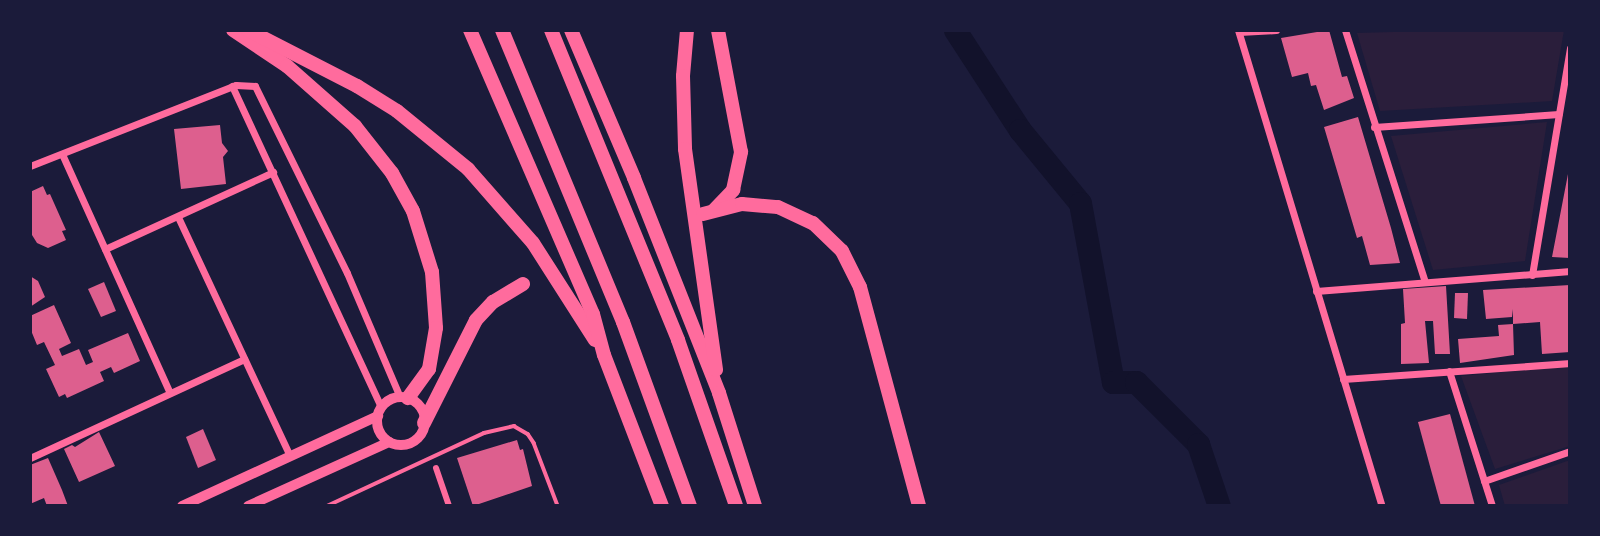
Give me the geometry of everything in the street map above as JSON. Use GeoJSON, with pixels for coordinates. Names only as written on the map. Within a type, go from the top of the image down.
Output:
{"type":"FeatureCollection","features":[{"type":"Feature","properties":{"kind":"highway"},"geometry":{"type":"LineString","coordinates":[[233,30],[287,66],[355,126],[392,173],[414,211],[432,272],[436,328],[429,369],[404,398]]}},
{"type":"Feature","properties":{"kind":"highway"},"geometry":{"type":"LineString","coordinates":[[248,30],[357,86],[397,111],[468,169],[533,243],[604,355]]}},
{"type":"Feature","properties":{"kind":"highway"},"geometry":{"type":"LineString","coordinates":[[470,30],[571,259],[593,314],[604,355],[662,506]]}},
{"type":"Feature","properties":{"kind":"highway"},"geometry":{"type":"LineString","coordinates":[[502,30],[554,149],[623,322],[690,506]]}},
{"type":"Feature","properties":{"kind":"highway"},"geometry":{"type":"LineString","coordinates":[[551,30],[668,315],[736,506]]}},
{"type":"Feature","properties":{"kind":"highway"},"geometry":{"type":"LineString","coordinates":[[571,30],[634,178],[719,393],[755,506]]}},
{"type":"Feature","properties":{"kind":"highway"},"geometry":{"type":"LineString","coordinates":[[687,30],[683,76],[685,149],[719,393]]}},
{"type":"Feature","properties":{"kind":"highway"},"geometry":{"type":"LineString","coordinates":[[718,30],[741,152],[733,190],[708,212],[742,204],[778,207],[813,223],[842,251],[860,287],[919,506]]}},
{"type":"Feature","properties":{"kind":"highway"},"geometry":{"type":"LineString","coordinates":[[424,423],[476,320],[493,302],[523,284]]}},
{"type":"Feature","properties":{"kind":"main road"},"geometry":{"type":"LineString","coordinates":[[182,506],[379,412],[390,400],[404,398],[422,410],[424,423],[415,440],[402,445],[389,442],[379,430],[379,412]]}},
{"type":"Feature","properties":{"kind":"main road"},"geometry":{"type":"LineString","coordinates":[[248,506],[389,442]]}},
{"type":"Feature","properties":{"kind":"street"},"geometry":{"type":"LineString","coordinates":[[1276,30],[1239,31],[1382,506]]}},
{"type":"Feature","properties":{"kind":"street"},"geometry":{"type":"LineString","coordinates":[[1345,30],[1425,282]]}},
{"type":"Feature","properties":{"kind":"street"},"geometry":{"type":"LineString","coordinates":[[1532,275],[1570,48]]}},
{"type":"Feature","properties":{"kind":"street"},"geometry":{"type":"LineString","coordinates":[[30,166],[232,86],[250,84],[259,91],[404,398]]}},
{"type":"Feature","properties":{"kind":"street"},"geometry":{"type":"LineString","coordinates":[[232,86],[379,412]]}},
{"type":"Feature","properties":{"kind":"street"},"geometry":{"type":"LineString","coordinates":[[1374,127],[1559,114]]}},
{"type":"Feature","properties":{"kind":"street"},"geometry":{"type":"LineString","coordinates":[[62,154],[170,393]]}},
{"type":"Feature","properties":{"kind":"street"},"geometry":{"type":"LineString","coordinates":[[105,249],[273,172]]}},
{"type":"Feature","properties":{"kind":"street"},"geometry":{"type":"LineString","coordinates":[[178,217],[290,456]]}},
{"type":"Feature","properties":{"kind":"street"},"geometry":{"type":"LineString","coordinates":[[1317,290],[1570,271]]}},
{"type":"Feature","properties":{"kind":"street"},"geometry":{"type":"LineString","coordinates":[[30,458],[244,359]]}},
{"type":"Feature","properties":{"kind":"street"},"geometry":{"type":"LineString","coordinates":[[1343,379],[1570,363]]}},
{"type":"Feature","properties":{"kind":"street"},"geometry":{"type":"LineString","coordinates":[[1450,371],[1492,506]]}},
{"type":"Feature","properties":{"kind":"street"},"geometry":{"type":"LineString","coordinates":[[1484,481],[1570,451]]}},
{"type":"Feature","properties":{"kind":"street"},"geometry":{"type":"LineString","coordinates":[[436,468],[449,506]]}},
{"type":"Feature","properties":{"kind":"lane"},"geometry":{"type":"LineString","coordinates":[[327,506],[473,438],[498,428],[514,426],[528,434],[534,443],[558,506]]}},
{"type":"Feature","properties":{"kind":"shaded area"},"geometry":{"type":"Polygon","coordinates":[[[1564,30],[1552,101],[1380,111],[1357,33],[1564,30]]]}},
{"type":"Feature","properties":{"kind":"shaded area"},"geometry":{"type":"Polygon","coordinates":[[[1547,122],[1525,261],[1433,270],[1391,136],[1547,122]]]}},
{"type":"Feature","properties":{"kind":"shaded area"},"geometry":{"type":"Polygon","coordinates":[[[1570,366],[1570,446],[1495,469],[1461,376],[1570,366]]]}},
{"type":"Feature","properties":{"kind":"shaded area"},"geometry":{"type":"Polygon","coordinates":[[[1570,460],[1570,506],[1505,506],[1499,485],[1570,460]]]}},
{"type":"Feature","properties":{"kind":"building"},"geometry":{"type":"Polygon","coordinates":[[[1329,30],[1342,77],[1347,76],[1354,98],[1324,110],[1316,85],[1311,86],[1308,73],[1292,77],[1281,38],[1329,30]]]}},
{"type":"Feature","properties":{"kind":"building"},"geometry":{"type":"Polygon","coordinates":[[[1358,117],[1400,263],[1370,265],[1362,236],[1357,238],[1324,127],[1358,117]]]}},
{"type":"Feature","properties":{"kind":"building"},"geometry":{"type":"Polygon","coordinates":[[[220,125],[222,143],[228,151],[223,157],[226,184],[181,189],[174,129],[220,125]]]}},
{"type":"Feature","properties":{"kind":"building"},"geometry":{"type":"Polygon","coordinates":[[[1569,163],[1570,258],[1552,257],[1568,174],[1569,163]]]}},
{"type":"Feature","properties":{"kind":"building"},"geometry":{"type":"Polygon","coordinates":[[[43,186],[47,195],[50,194],[66,230],[62,231],[66,240],[48,248],[37,243],[32,235],[30,244],[30,192],[43,186]]]}},
{"type":"Feature","properties":{"kind":"building"},"geometry":{"type":"Polygon","coordinates":[[[30,276],[38,281],[45,297],[30,307],[30,276]]]}},
{"type":"Feature","properties":{"kind":"building"},"geometry":{"type":"Polygon","coordinates":[[[104,282],[116,311],[101,317],[88,289],[104,282]]]}},
{"type":"Feature","properties":{"kind":"building"},"geometry":{"type":"Polygon","coordinates":[[[1570,285],[1570,352],[1542,354],[1540,322],[1513,324],[1513,309],[1512,317],[1486,319],[1483,290],[1570,285]]]}},
{"type":"Feature","properties":{"kind":"building"},"geometry":{"type":"Polygon","coordinates":[[[1446,286],[1450,354],[1435,354],[1433,321],[1425,321],[1429,363],[1401,364],[1401,324],[1405,323],[1403,289],[1446,286]]]}},
{"type":"Feature","properties":{"kind":"building"},"geometry":{"type":"Polygon","coordinates":[[[1455,293],[1468,293],[1467,319],[1454,318],[1455,293]]]}},
{"type":"Feature","properties":{"kind":"building"},"geometry":{"type":"Polygon","coordinates":[[[54,305],[71,343],[59,349],[62,356],[79,349],[86,365],[93,362],[88,350],[128,333],[140,361],[114,373],[111,367],[100,372],[104,381],[67,398],[65,394],[59,397],[46,369],[55,365],[44,342],[37,345],[30,328],[30,316],[54,305]]]}},
{"type":"Feature","properties":{"kind":"building"},"geometry":{"type":"Polygon","coordinates":[[[1513,324],[1514,355],[1460,363],[1458,339],[1499,336],[1498,325],[1513,324]]]}},
{"type":"Feature","properties":{"kind":"building"},"geometry":{"type":"Polygon","coordinates":[[[1450,414],[1475,506],[1441,506],[1431,470],[1418,422],[1450,414]]]}},
{"type":"Feature","properties":{"kind":"building"},"geometry":{"type":"Polygon","coordinates":[[[203,429],[216,460],[198,468],[186,437],[203,429]]]}},
{"type":"Feature","properties":{"kind":"building"},"geometry":{"type":"Polygon","coordinates":[[[99,432],[115,466],[79,482],[64,449],[72,445],[75,447],[99,432]]]}},
{"type":"Feature","properties":{"kind":"building"},"geometry":{"type":"Polygon","coordinates":[[[517,440],[520,450],[523,449],[532,486],[473,506],[457,458],[517,440]]]}},
{"type":"Feature","properties":{"kind":"building"},"geometry":{"type":"Polygon","coordinates":[[[48,458],[68,506],[47,506],[44,498],[30,504],[30,465],[48,458]]]}},
{"type":"Feature","properties":{"kind":"waterway"},"geometry":{"type":"LineString","coordinates":[[955,30],[1020,130],[1080,203],[1113,382],[1136,382],[1198,444],[1219,506]]}}]}
